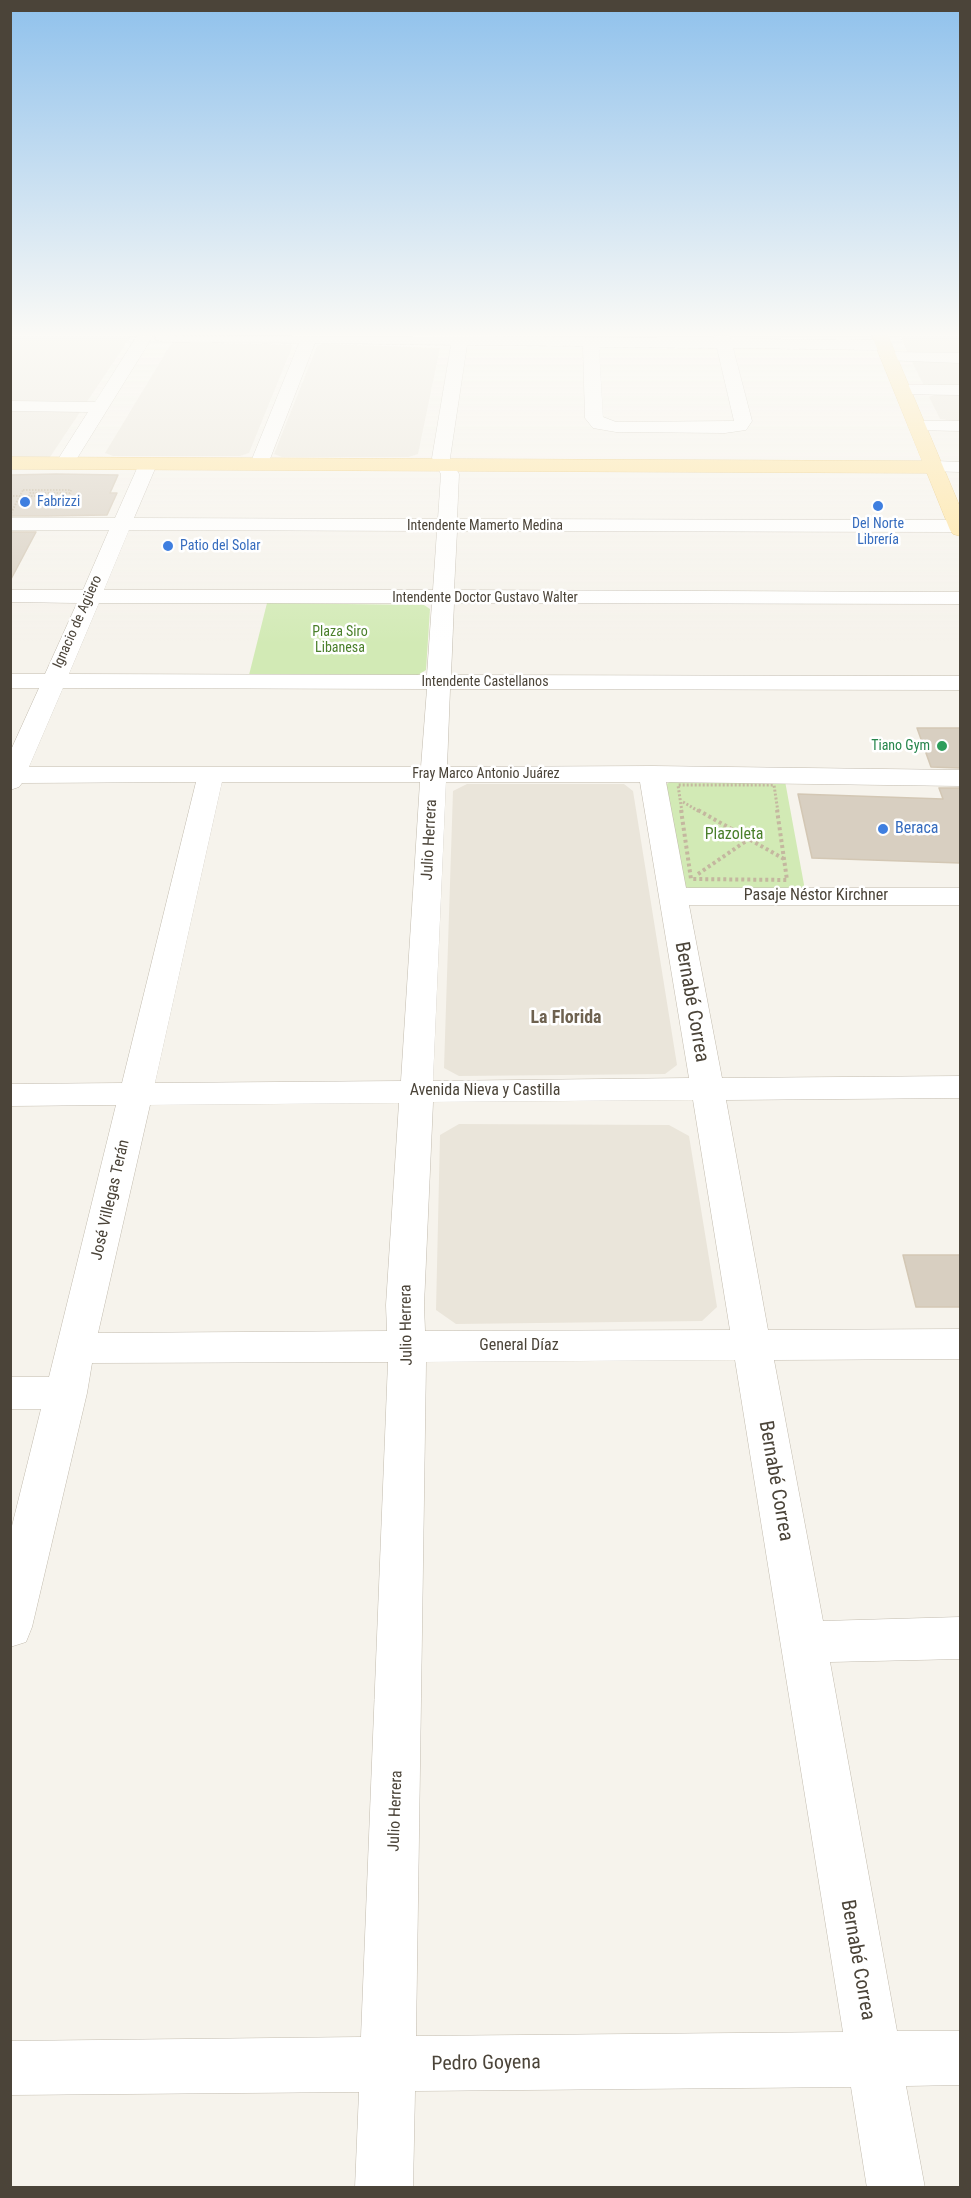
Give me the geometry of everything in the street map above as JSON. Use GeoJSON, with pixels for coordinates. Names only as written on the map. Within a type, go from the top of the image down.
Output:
{"type":"FeatureCollection","features":[{"type":"Feature","properties":{"kind":"main road"},"geometry":{"type":"LineString","coordinates":[[923,439],[960,527]]}},
{"type":"Feature","properties":{"kind":"main road"},"geometry":{"type":"LineString","coordinates":[[10,463],[935,466]]}},
{"type":"Feature","properties":{"kind":"street"},"geometry":{"type":"LineString","coordinates":[[64,464],[80,439]]}},
{"type":"Feature","properties":{"kind":"street"},"geometry":{"type":"LineString","coordinates":[[259,464],[269,439]]}},
{"type":"Feature","properties":{"kind":"street","name":"Julio Herrera"},"geometry":{"type":"LineString","coordinates":[[384,2187],[408,1402],[405,1305],[448,526],[450,474],[441,458],[444,439]]}},
{"type":"Feature","properties":{"kind":"street"},"geometry":{"type":"LineString","coordinates":[[85,464],[97,444]]}},
{"type":"Feature","properties":{"kind":"street","name":"Ignacio de Agüero"},"geometry":{"type":"LineString","coordinates":[[12,777],[148,464]]}},
{"type":"Feature","properties":{"kind":"street"},"geometry":{"type":"LineString","coordinates":[[935,466],[960,467]]}},
{"type":"Feature","properties":{"kind":"street","name":"Intendente Mamerto Medina"},"geometry":{"type":"LineString","coordinates":[[10,524],[960,527]]}},
{"type":"Feature","properties":{"kind":"street","name":"Intendente Doctor Gustavo Walter"},"geometry":{"type":"LineString","coordinates":[[10,596],[960,598]]}},
{"type":"Feature","properties":{"kind":"street","name":"Intendente Castellanos"},"geometry":{"type":"LineString","coordinates":[[10,681],[960,683]]}},
{"type":"Feature","properties":{"kind":"street","name":"José Villegas Terán"},"geometry":{"type":"LineString","coordinates":[[10,1627],[67,1393],[211,774]]}},
{"type":"Feature","properties":{"kind":"street","name":"Fray Marco Antonio Juárez"},"geometry":{"type":"LineString","coordinates":[[12,777],[433,774],[662,787],[960,778]]}},
{"type":"Feature","properties":{"kind":"street","name":"Bernabé Correa"},"geometry":{"type":"LineString","coordinates":[[662,787],[681,888],[707,1098],[804,1642],[896,2187]]}},
{"type":"Feature","properties":{"kind":"street","name":"Pasaje Néstor Kirchner"},"geometry":{"type":"LineString","coordinates":[[681,888],[960,896]]}},
{"type":"Feature","properties":{"kind":"street","name":"Avenida Nieva y Castilla"},"geometry":{"type":"LineString","coordinates":[[10,1095],[133,1102],[416,1101],[707,1098],[960,1087]]}},
{"type":"Feature","properties":{"kind":"street","name":"Avenida Nieva y Castilla"},"geometry":{"type":"LineString","coordinates":[[707,1098],[960,1105]]}},
{"type":"Feature","properties":{"kind":"street","name":"Avenida Nieva y Castilla"},"geometry":{"type":"LineString","coordinates":[[10,1112],[133,1102]]}},
{"type":"Feature","properties":{"kind":"street","name":"General Díaz"},"geometry":{"type":"LineString","coordinates":[[77,1348],[960,1344]]}},
{"type":"Feature","properties":{"kind":"street"},"geometry":{"type":"LineString","coordinates":[[10,1393],[67,1393]]}},
{"type":"Feature","properties":{"kind":"street"},"geometry":{"type":"LineString","coordinates":[[804,1642],[960,1638]]}},
{"type":"Feature","properties":{"kind":"street","name":"Pedro Goyena"},"geometry":{"type":"LineString","coordinates":[[10,2068],[388,2066],[960,2058]]}},
{"type":"Feature","properties":{"kind":"path"},"geometry":{"type":"LineString","coordinates":[[11,513],[23,490],[71,490],[70,493],[30,493],[28,496]]}},
{"type":"Feature","properties":{"kind":"path"},"geometry":{"type":"LineString","coordinates":[[10,496],[45,496]]}},
{"type":"Feature","properties":{"kind":"path"},"geometry":{"type":"LineString","coordinates":[[662,787],[774,785],[787,880],[681,888]]}},
{"type":"Feature","properties":{"kind":"path"},"geometry":{"type":"LineString","coordinates":[[662,787],[784,859]]}},
{"type":"Feature","properties":{"kind":"path"},"geometry":{"type":"LineString","coordinates":[[662,787],[681,888]]}},
{"type":"Feature","properties":{"kind":"path"},"geometry":{"type":"LineString","coordinates":[[681,888],[749,839]]}},
{"type":"Feature","properties":{"kind":"shaded area"},"geometry":{"type":"Polygon","coordinates":[[[11,439],[62,439],[48,460],[11,460],[11,439]]]}},
{"type":"Feature","properties":{"kind":"shaded area"},"geometry":{"type":"Polygon","coordinates":[[[114,439],[255,439],[249,453],[240,456],[113,456],[105,453],[114,439]]]}},
{"type":"Feature","properties":{"kind":"shaded area"},"geometry":{"type":"Polygon","coordinates":[[[280,439],[421,439],[418,454],[409,457],[282,457],[274,454],[280,439]]]}},
{"type":"Feature","properties":{"kind":"shaded area"},"geometry":{"type":"Polygon","coordinates":[[[467,784],[624,784],[633,791],[677,1065],[665,1074],[459,1076],[444,1068],[453,791],[467,784]]]}},
{"type":"Feature","properties":{"kind":"shaded area"},"geometry":{"type":"Polygon","coordinates":[[[459,1124],[669,1125],[689,1136],[717,1307],[702,1321],[456,1324],[436,1310],[440,1135],[459,1124]]]}},
{"type":"Feature","properties":{"kind":"green space","name":"Plaza Siro Libanesa"},"geometry":{"type":"Polygon","coordinates":[[[267,603],[424,605],[430,609],[426,670],[418,675],[403,676],[249,675],[267,603]]]}},
{"type":"Feature","properties":{"kind":"green space","name":"Plazoleta"},"geometry":{"type":"Polygon","coordinates":[[[672,780],[785,781],[805,890],[685,887],[664,786],[672,780]]]}},
{"type":"Feature","properties":{"kind":"building"},"geometry":{"type":"Polygon","coordinates":[[[10,475],[118,475],[110,493],[117,493],[107,515],[10,516],[10,475]]]}},
{"type":"Feature","properties":{"kind":"building"},"geometry":{"type":"Polygon","coordinates":[[[10,532],[36,532],[10,581],[10,532]]]}},
{"type":"Feature","properties":{"kind":"building","name":"Tiano Gym"},"geometry":{"type":"Polygon","coordinates":[[[917,728],[960,728],[960,768],[931,767],[917,728]]]}},
{"type":"Feature","properties":{"kind":"building","name":"Beraca"},"geometry":{"type":"Polygon","coordinates":[[[939,788],[960,788],[960,863],[812,858],[798,794],[943,799],[939,788]]]}},
{"type":"Feature","properties":{"kind":"building"},"geometry":{"type":"Polygon","coordinates":[[[903,1255],[960,1255],[960,1307],[916,1307],[903,1255]]]}},
{"type":"Feature","properties":{"kind":"place","name":"Fabrizzi"},"geometry":{"type":"Point","coordinates":[25,502]}},
{"type":"Feature","properties":{"kind":"place","name":"Del Norte Librería"},"geometry":{"type":"Point","coordinates":[878,506]}},
{"type":"Feature","properties":{"kind":"place","name":"Patio del Solar"},"geometry":{"type":"Point","coordinates":[168,546]}},
{"type":"Feature","properties":{"kind":"place","name":"Tiano Gym"},"geometry":{"type":"Point","coordinates":[942,746]}},
{"type":"Feature","properties":{"kind":"place","name":"Beraca"},"geometry":{"type":"Point","coordinates":[883,829]}},
{"type":"Feature","properties":{"kind":"district","name":"La Florida"},"geometry":{"type":"Point","coordinates":[566,1018]}}]}
